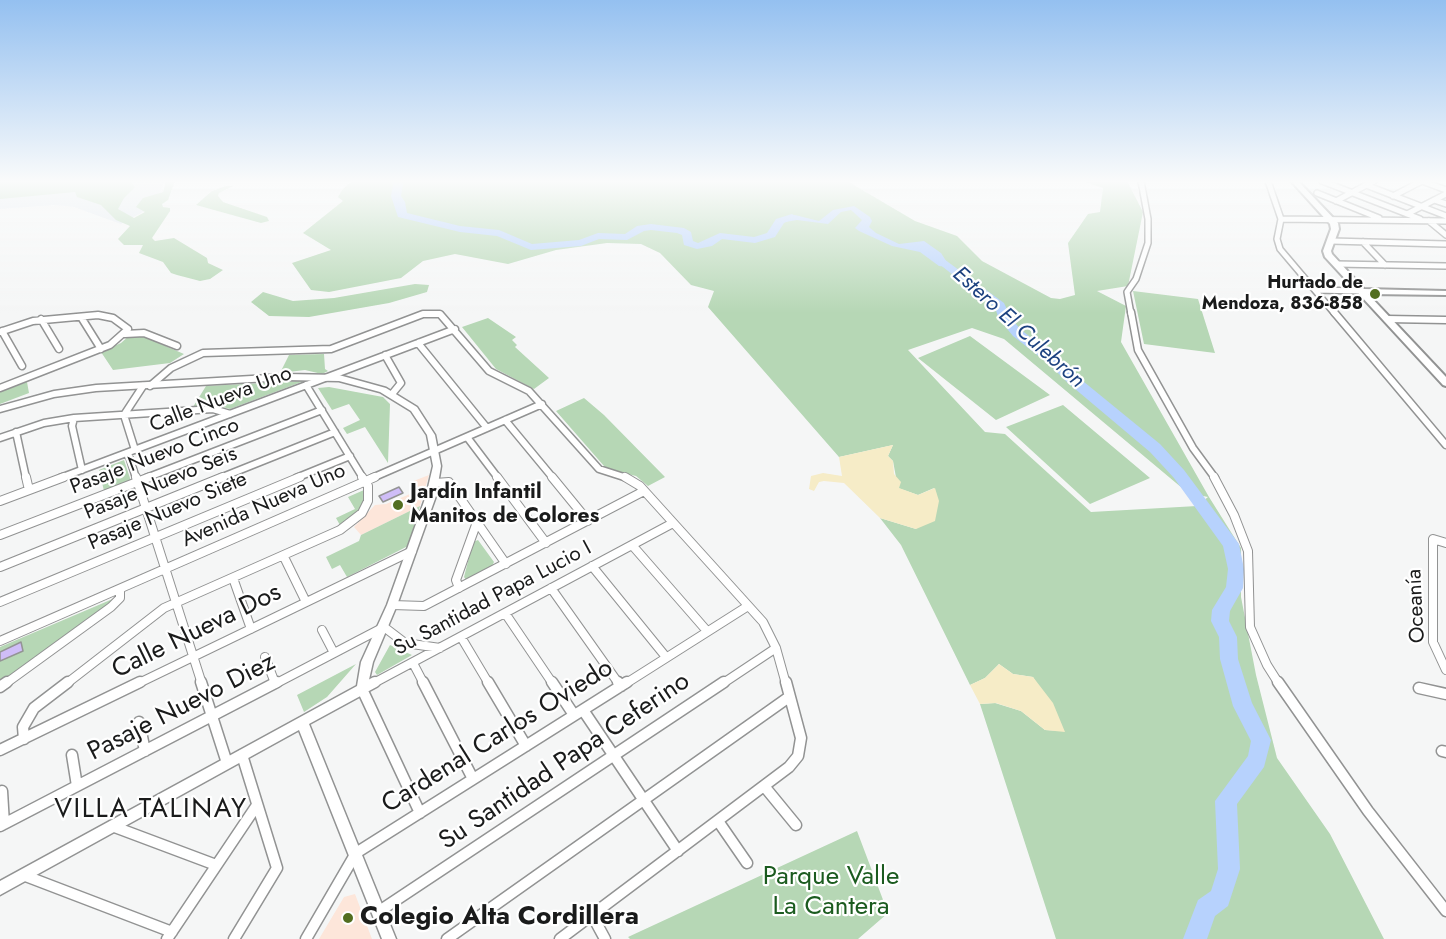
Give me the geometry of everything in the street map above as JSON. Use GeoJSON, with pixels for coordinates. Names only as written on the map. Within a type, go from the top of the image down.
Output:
{"type":"FeatureCollection","features":[{"type":"Feature","properties":{"kind":"main road"},"geometry":{"type":"LineString","coordinates":[[1334,225],[1327,253],[1445,381]]}},
{"type":"Feature","properties":{"kind":"main road"},"geometry":{"type":"LineString","coordinates":[[1361,291],[1446,293]]}},
{"type":"Feature","properties":{"kind":"street"},"geometry":{"type":"LineString","coordinates":[[1148,225],[1148,243],[1136,279],[1127,292],[1138,350],[1234,515],[1248,551],[1250,627],[1267,665],[1302,718],[1368,811],[1446,911]]}},
{"type":"Feature","properties":{"kind":"street"},"geometry":{"type":"LineString","coordinates":[[1280,225],[1277,238],[1280,249],[1446,445]]}},
{"type":"Feature","properties":{"kind":"street"},"geometry":{"type":"LineString","coordinates":[[1432,225],[1446,236]]}},
{"type":"Feature","properties":{"kind":"street"},"geometry":{"type":"LineString","coordinates":[[1330,241],[1446,244]]}},
{"type":"Feature","properties":{"kind":"street"},"geometry":{"type":"LineString","coordinates":[[1363,242],[1385,265]]}},
{"type":"Feature","properties":{"kind":"street"},"geometry":{"type":"LineString","coordinates":[[1336,264],[1446,266]]}},
{"type":"Feature","properties":{"kind":"street"},"geometry":{"type":"LineString","coordinates":[[1315,290],[1361,291]]}},
{"type":"Feature","properties":{"kind":"street"},"geometry":{"type":"LineString","coordinates":[[227,763],[138,482],[124,415],[147,386],[171,368],[203,352],[331,349],[433,312],[442,315],[489,371],[524,387],[542,404],[598,469],[631,479],[644,491],[763,622],[776,648],[801,744],[798,756],[789,767],[560,939]]}},
{"type":"Feature","properties":{"kind":"street"},"geometry":{"type":"LineString","coordinates":[[22,366],[1,332],[41,319],[110,316],[127,326],[125,334]]}},
{"type":"Feature","properties":{"kind":"street"},"geometry":{"type":"LineString","coordinates":[[81,317],[101,349]]}},
{"type":"Feature","properties":{"kind":"street"},"geometry":{"type":"LineString","coordinates":[[1387,318],[1443,320],[1446,326]]}},
{"type":"Feature","properties":{"kind":"street"},"geometry":{"type":"LineString","coordinates":[[41,319],[59,349]]}},
{"type":"Feature","properties":{"kind":"street","name":"Calle Nueva Uno"},"geometry":{"type":"LineString","coordinates":[[0,501],[455,329]]}},
{"type":"Feature","properties":{"kind":"street"},"geometry":{"type":"LineString","coordinates":[[0,388],[101,349],[125,334],[144,333],[177,346]]}},
{"type":"Feature","properties":{"kind":"street"},"geometry":{"type":"LineString","coordinates":[[418,343],[488,428]]}},
{"type":"Feature","properties":{"kind":"street"},"geometry":{"type":"LineString","coordinates":[[385,355],[401,382],[392,394]]}},
{"type":"Feature","properties":{"kind":"street"},"geometry":{"type":"LineString","coordinates":[[0,409],[68,392],[286,377],[327,377],[362,383],[392,394],[414,409],[424,421],[436,450],[435,483],[384,627],[367,662],[362,689],[420,813]]}},
{"type":"Feature","properties":{"kind":"street"},"geometry":{"type":"LineString","coordinates":[[24,739],[23,727],[34,708],[164,608],[284,557],[340,530],[357,518],[369,496],[365,481],[306,385]]}},
{"type":"Feature","properties":{"kind":"street","name":"Avenida Nueva Uno"},"geometry":{"type":"LineString","coordinates":[[0,641],[542,404]]}},
{"type":"Feature","properties":{"kind":"street"},"geometry":{"type":"LineString","coordinates":[[0,438],[45,423],[74,418],[213,409],[230,414]]}},
{"type":"Feature","properties":{"kind":"street","name":"Pasaje Nuevo Cinco"},"geometry":{"type":"LineString","coordinates":[[0,536],[322,410]]}},
{"type":"Feature","properties":{"kind":"street"},"geometry":{"type":"LineString","coordinates":[[74,418],[72,426],[82,470]]}},
{"type":"Feature","properties":{"kind":"street"},"geometry":{"type":"LineString","coordinates":[[505,420],[588,521]]}},
{"type":"Feature","properties":{"kind":"street"},"geometry":{"type":"LineString","coordinates":[[16,432],[29,490]]}},
{"type":"Feature","properties":{"kind":"street","name":"Pasaje Nuevo Seis"},"geometry":{"type":"LineString","coordinates":[[0,567],[335,432]]}},
{"type":"Feature","properties":{"kind":"street"},"geometry":{"type":"LineString","coordinates":[[467,437],[546,543]]}},
{"type":"Feature","properties":{"kind":"street","name":"Pasaje Nuevo Siete"},"geometry":{"type":"LineString","coordinates":[[0,602],[350,456]]}},
{"type":"Feature","properties":{"kind":"street"},"geometry":{"type":"LineString","coordinates":[[435,483],[449,482],[506,564]]}},
{"type":"Feature","properties":{"kind":"street"},"geometry":{"type":"LineString","coordinates":[[392,605],[424,606],[644,491]]}},
{"type":"Feature","properties":{"kind":"street"},"geometry":{"type":"LineString","coordinates":[[459,588],[456,580],[477,522]]}},
{"type":"Feature","properties":{"kind":"street","name":"Su Santidad Papa Lucio I"},"geometry":{"type":"LineString","coordinates":[[362,689],[673,523]]}},
{"type":"Feature","properties":{"kind":"street","name":"Oceanía"},"geometry":{"type":"LineString","coordinates":[[1446,543],[1433,539],[1433,642],[1446,670]]}},
{"type":"Feature","properties":{"kind":"street"},"geometry":{"type":"LineString","coordinates":[[632,545],[707,631]]}},
{"type":"Feature","properties":{"kind":"street","name":"Calle Nueva Dos"},"geometry":{"type":"LineString","coordinates":[[0,750],[412,551]]}},
{"type":"Feature","properties":{"kind":"street"},"geometry":{"type":"LineString","coordinates":[[284,557],[306,602]]}},
{"type":"Feature","properties":{"kind":"street"},"geometry":{"type":"LineString","coordinates":[[592,566],[666,657]]}},
{"type":"Feature","properties":{"kind":"street"},"geometry":{"type":"LineString","coordinates":[[233,578],[251,629]]}},
{"type":"Feature","properties":{"kind":"street"},"geometry":{"type":"LineString","coordinates":[[551,588],[621,686]]}},
{"type":"Feature","properties":{"kind":"street"},"geometry":{"type":"LineString","coordinates":[[0,687],[111,607],[120,598],[120,589]]}},
{"type":"Feature","properties":{"kind":"street","name":"Cardenal Carlos Oviedo"},"geometry":{"type":"LineString","coordinates":[[306,939],[356,854],[748,606]]}},
{"type":"Feature","properties":{"kind":"street"},"geometry":{"type":"LineString","coordinates":[[505,613],[578,713],[614,756],[678,851]]}},
{"type":"Feature","properties":{"kind":"street"},"geometry":{"type":"LineString","coordinates":[[384,627],[395,638],[405,643],[440,648]]}},
{"type":"Feature","properties":{"kind":"street","name":"Pasaje Nuevo Diez"},"geometry":{"type":"LineString","coordinates":[[2,825],[384,627]]}},
{"type":"Feature","properties":{"kind":"street"},"geometry":{"type":"LineString","coordinates":[[322,630],[334,653]]}},
{"type":"Feature","properties":{"kind":"street"},"geometry":{"type":"LineString","coordinates":[[461,637],[526,746]]}},
{"type":"Feature","properties":{"kind":"street","name":"Su Santidad Papa Ceferino"},"geometry":{"type":"LineString","coordinates":[[378,912],[776,648]]}},
{"type":"Feature","properties":{"kind":"street"},"geometry":{"type":"LineString","coordinates":[[265,657],[275,683]]}},
{"type":"Feature","properties":{"kind":"street"},"geometry":{"type":"LineString","coordinates":[[413,663],[473,779]]}},
{"type":"Feature","properties":{"kind":"street"},"geometry":{"type":"LineString","coordinates":[[1419,688],[1446,694]]}},
{"type":"Feature","properties":{"kind":"street"},"geometry":{"type":"LineString","coordinates":[[0,888],[362,689]]}},
{"type":"Feature","properties":{"kind":"street"},"geometry":{"type":"LineString","coordinates":[[447,939],[789,697]]}},
{"type":"Feature","properties":{"kind":"street"},"geometry":{"type":"LineString","coordinates":[[139,722],[146,751]]}},
{"type":"Feature","properties":{"kind":"street"},"geometry":{"type":"LineString","coordinates":[[302,722],[389,939]]}},
{"type":"Feature","properties":{"kind":"street"},"geometry":{"type":"LineString","coordinates":[[72,755],[77,786]]}},
{"type":"Feature","properties":{"kind":"street"},"geometry":{"type":"LineString","coordinates":[[234,939],[277,868],[242,755]]}},
{"type":"Feature","properties":{"kind":"street"},"geometry":{"type":"LineString","coordinates":[[764,786],[796,825]]}},
{"type":"Feature","properties":{"kind":"street"},"geometry":{"type":"LineString","coordinates":[[2,791],[2,825]]}},
{"type":"Feature","properties":{"kind":"street"},"geometry":{"type":"LineString","coordinates":[[23,875],[169,936],[257,805]]}},
{"type":"Feature","properties":{"kind":"street"},"geometry":{"type":"LineString","coordinates":[[718,821],[747,863]]}},
{"type":"Feature","properties":{"kind":"street"},"geometry":{"type":"LineString","coordinates":[[112,826],[216,865]]}},
{"type":"Feature","properties":{"kind":"street"},"geometry":{"type":"LineString","coordinates":[[592,915],[605,939]]}},
{"type":"Feature","properties":{"kind":"shaded area","name":"Jardín Infantil Manitos de Colores"},"geometry":{"type":"Polygon","coordinates":[[[429,475],[420,506],[361,535],[354,527],[375,505],[386,504],[410,494],[411,482],[429,475]]]}},
{"type":"Feature","properties":{"kind":"shaded area","name":"Colegio Alta Cordillera"},"geometry":{"type":"Polygon","coordinates":[[[355,894],[372,939],[319,939],[344,897],[355,894]]]}},
{"type":"Feature","properties":{"kind":"green space"},"geometry":{"type":"Polygon","coordinates":[[[127,225],[161,225],[152,238],[155,241],[174,238],[207,258],[208,263],[223,270],[210,279],[200,281],[171,273],[163,262],[139,253],[143,245],[124,245],[118,239],[130,226],[127,225]]]}},
{"type":"Feature","properties":{"kind":"green space"},"geometry":{"type":"Polygon","coordinates":[[[313,225],[926,225],[957,236],[982,261],[1051,298],[1060,299],[1075,295],[1068,243],[1081,225],[1140,225],[1128,286],[1097,291],[1126,306],[1121,342],[1209,497],[1241,548],[1241,597],[1256,675],[1277,758],[1330,834],[1384,939],[1056,939],[980,704],[995,703],[1021,711],[1045,730],[1064,731],[1033,677],[1013,674],[999,664],[985,678],[970,685],[901,545],[880,518],[916,529],[934,488],[918,495],[898,488],[893,461],[888,456],[893,445],[839,457],[708,307],[714,291],[691,285],[660,253],[641,244],[607,243],[556,250],[508,264],[455,254],[423,261],[401,278],[329,292],[311,290],[292,263],[331,250],[303,233],[313,225]],[[972,328],[908,350],[985,432],[1005,434],[1091,512],[1197,506],[1208,497],[1188,493],[1004,339],[972,328]]]}},
{"type":"Feature","properties":{"kind":"green space"},"geometry":{"type":"Polygon","coordinates":[[[415,284],[429,285],[427,292],[389,303],[309,317],[269,316],[251,302],[263,292],[293,301],[334,298],[415,284]]]}},
{"type":"Feature","properties":{"kind":"green space"},"geometry":{"type":"Polygon","coordinates":[[[1133,291],[1198,299],[1215,353],[1144,344],[1133,291]]]}},
{"type":"Feature","properties":{"kind":"green space"},"geometry":{"type":"Polygon","coordinates":[[[488,318],[516,337],[512,340],[517,345],[515,347],[549,378],[534,389],[496,369],[462,327],[488,318]]]}},
{"type":"Feature","properties":{"kind":"green space"},"geometry":{"type":"Polygon","coordinates":[[[138,334],[184,354],[170,363],[113,370],[101,352],[121,343],[130,335],[138,334]]]}},
{"type":"Feature","properties":{"kind":"green space"},"geometry":{"type":"Polygon","coordinates":[[[970,336],[1050,395],[996,420],[918,358],[970,336]]]}},
{"type":"Feature","properties":{"kind":"green space"},"geometry":{"type":"Polygon","coordinates":[[[324,354],[325,369],[328,371],[322,374],[305,370],[280,373],[289,355],[324,354]]]}},
{"type":"Feature","properties":{"kind":"green space"},"geometry":{"type":"Polygon","coordinates":[[[304,381],[230,409],[219,406],[193,407],[206,386],[304,381]]]}},
{"type":"Feature","properties":{"kind":"green space"},"geometry":{"type":"Polygon","coordinates":[[[27,382],[29,393],[0,404],[0,392],[27,382]]]}},
{"type":"Feature","properties":{"kind":"green space"},"geometry":{"type":"Polygon","coordinates":[[[329,387],[383,397],[390,404],[388,463],[365,427],[347,434],[343,428],[360,420],[349,404],[332,410],[318,388],[329,387]]]}},
{"type":"Feature","properties":{"kind":"green space"},"geometry":{"type":"Polygon","coordinates":[[[584,398],[665,477],[648,486],[636,476],[604,466],[556,411],[584,398]]]}},
{"type":"Feature","properties":{"kind":"green space"},"geometry":{"type":"Polygon","coordinates":[[[1063,405],[1150,478],[1090,504],[1006,427],[1063,405]]]}},
{"type":"Feature","properties":{"kind":"green space"},"geometry":{"type":"Polygon","coordinates":[[[124,460],[131,481],[104,491],[99,470],[124,460]]]}},
{"type":"Feature","properties":{"kind":"green space"},"geometry":{"type":"Polygon","coordinates":[[[364,490],[364,503],[360,511],[341,527],[336,518],[355,509],[348,497],[364,490]]]}},
{"type":"Feature","properties":{"kind":"green space"},"geometry":{"type":"Polygon","coordinates":[[[420,506],[408,546],[347,577],[340,565],[332,569],[326,557],[359,541],[361,535],[420,506]]]}},
{"type":"Feature","properties":{"kind":"green space"},"geometry":{"type":"Polygon","coordinates":[[[478,540],[494,562],[492,566],[466,580],[464,577],[473,542],[478,540]]]}},
{"type":"Feature","properties":{"kind":"green space"},"geometry":{"type":"Polygon","coordinates":[[[115,598],[108,606],[0,682],[0,647],[115,598]]]}},
{"type":"Feature","properties":{"kind":"green space"},"geometry":{"type":"Polygon","coordinates":[[[390,645],[412,655],[377,675],[375,672],[390,645]]]}},
{"type":"Feature","properties":{"kind":"green space"},"geometry":{"type":"Polygon","coordinates":[[[356,664],[327,697],[304,712],[297,695],[356,664]]]}},
{"type":"Feature","properties":{"kind":"green space","name":"Parque Valle La Cantera"},"geometry":{"type":"Polygon","coordinates":[[[857,831],[888,913],[858,939],[630,939],[628,937],[857,831]]]}},
{"type":"Feature","properties":{"kind":"sand"},"geometry":{"type":"Polygon","coordinates":[[[893,445],[888,456],[893,461],[894,474],[901,482],[899,488],[918,495],[935,488],[939,501],[935,521],[916,529],[880,518],[844,483],[824,481],[819,482],[814,491],[809,489],[811,476],[823,473],[842,476],[839,457],[893,445]]]}},
{"type":"Feature","properties":{"kind":"sand"},"geometry":{"type":"Polygon","coordinates":[[[999,664],[1013,674],[1033,677],[1053,703],[1065,732],[1045,730],[1021,711],[996,703],[980,704],[970,685],[985,678],[999,664]]]}},
{"type":"Feature","properties":{"kind":"water"},"geometry":{"type":"Polygon","coordinates":[[[858,225],[870,225],[869,227],[876,233],[899,244],[924,241],[941,253],[950,267],[939,266],[920,252],[892,246],[855,228],[858,225]]]}},
{"type":"Feature","properties":{"kind":"building"},"geometry":{"type":"Polygon","coordinates":[[[399,487],[403,493],[383,502],[379,496],[399,487]]]}},
{"type":"Feature","properties":{"kind":"building"},"geometry":{"type":"Polygon","coordinates":[[[21,642],[23,651],[0,661],[0,652],[21,642]]]}},
{"type":"Feature","properties":{"kind":"waterway","name":"Estero El Culebrón"},"geometry":{"type":"LineString","coordinates":[[443,225],[499,233],[531,247],[581,243],[598,236],[627,237],[641,228],[651,227],[680,230],[687,234],[688,243],[697,246],[708,244],[720,236],[755,240],[771,235],[778,225]]}},
{"type":"Feature","properties":{"kind":"waterway","name":"Estero El Culebrón"},"geometry":{"type":"LineString","coordinates":[[933,254],[1000,306],[1005,319],[1017,333],[1055,362],[1073,380],[1155,448],[1179,474],[1231,544],[1236,569],[1234,588],[1221,610],[1220,621],[1228,637],[1229,659],[1243,706],[1261,740],[1257,760],[1226,801],[1229,869],[1220,898],[1206,908],[1195,939]]}},
{"type":"Feature","properties":{"kind":"place","name":"Hurtado de Mendoza, 836-858"},"geometry":{"type":"Point","coordinates":[1375,294]}},
{"type":"Feature","properties":{"kind":"place","name":"Jardín Infantil Manitos de Colores"},"geometry":{"type":"Point","coordinates":[398,505]}},
{"type":"Feature","properties":{"kind":"place","name":"Colegio Alta Cordillera"},"geometry":{"type":"Point","coordinates":[348,918]}},
{"type":"Feature","properties":{"kind":"district","name":"VILLA TALINAY"},"geometry":{"type":"Point","coordinates":[151,810]}}]}
